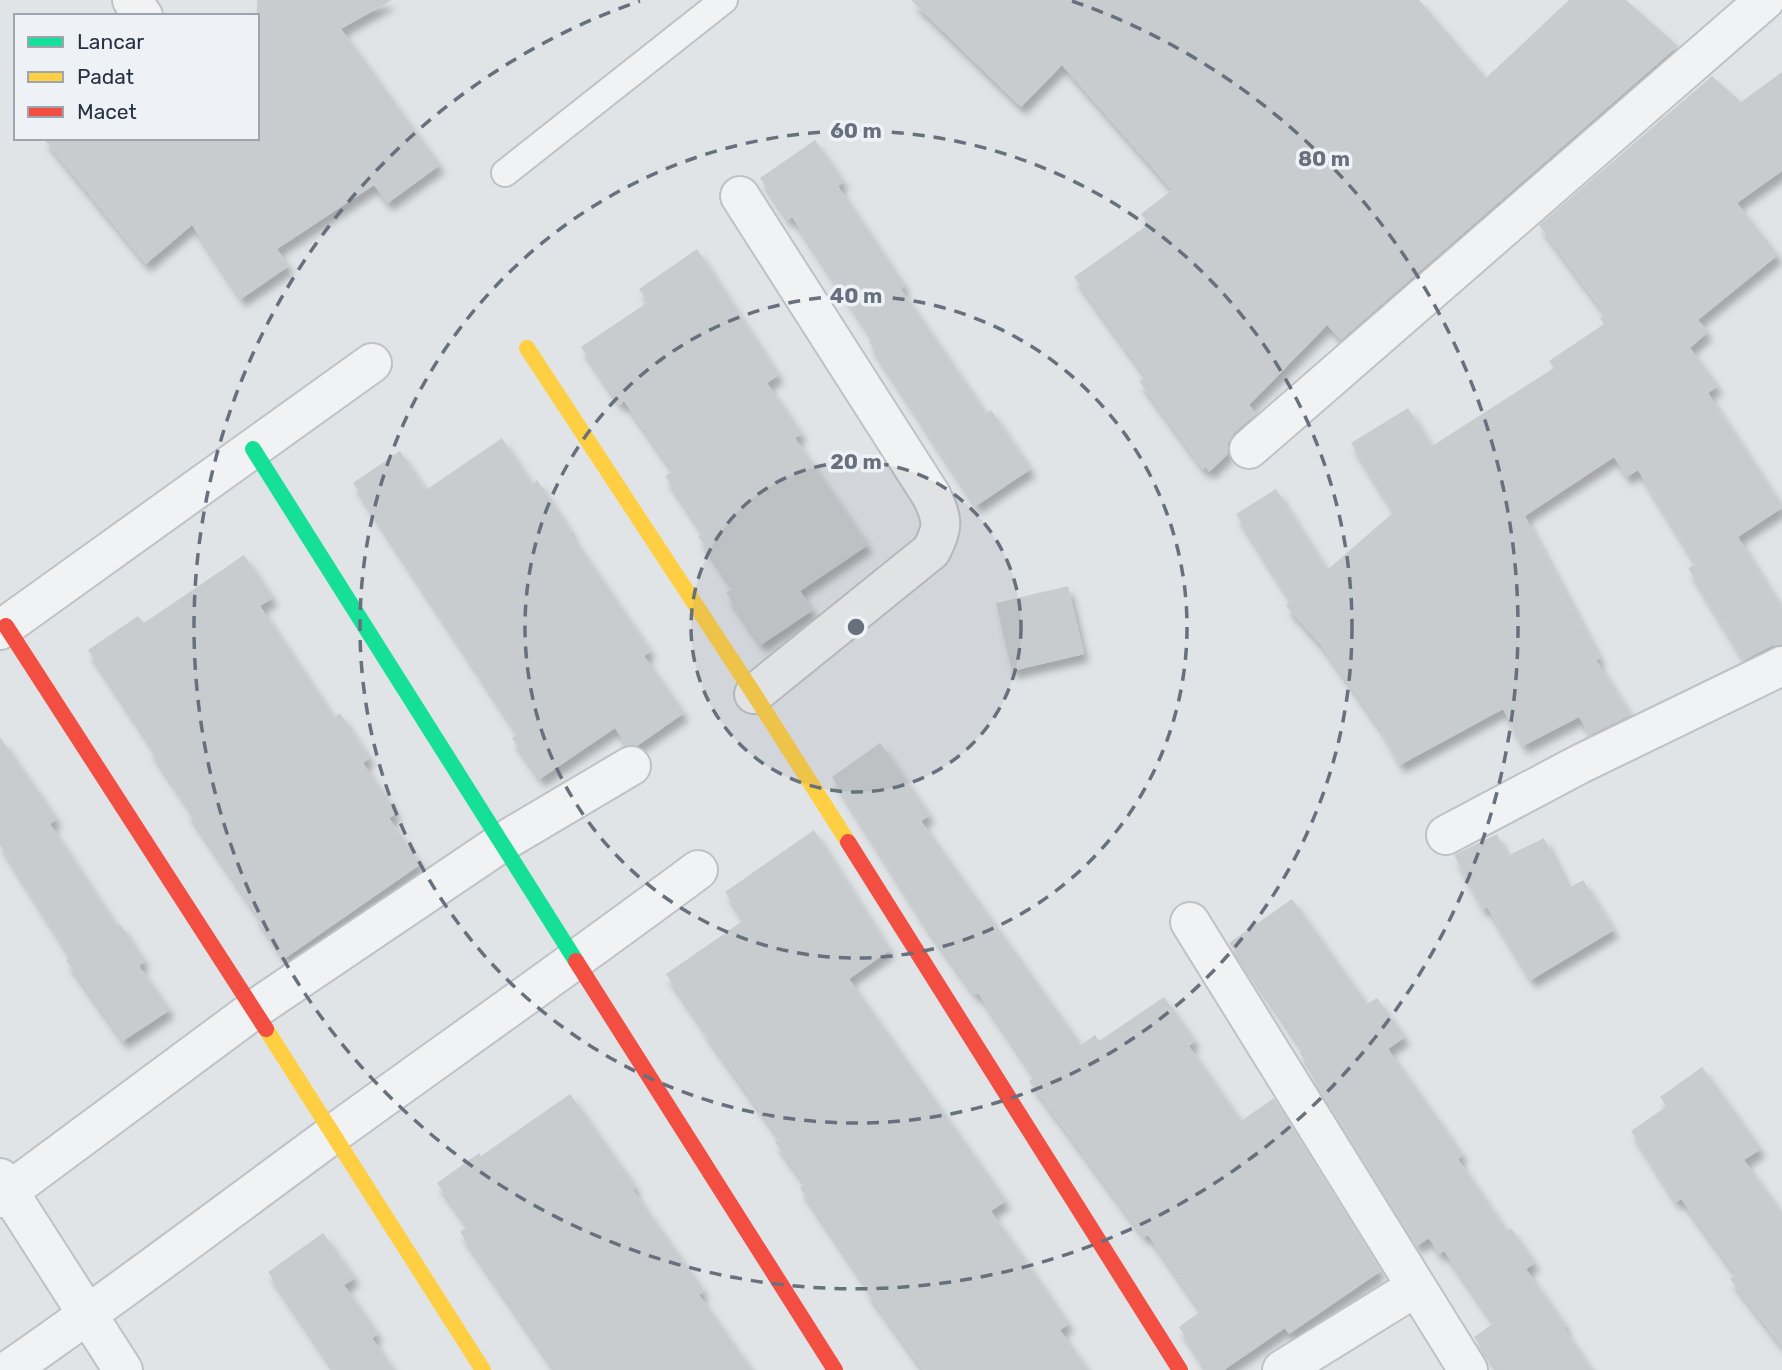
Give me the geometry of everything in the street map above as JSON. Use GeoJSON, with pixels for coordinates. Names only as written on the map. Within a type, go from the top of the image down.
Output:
{"type":"FeatureCollection","features":[{"type":"Feature","properties":{"kind":"street"},"geometry":{"type":"LineString","coordinates":[[1249,449],[1765,0]]}},
{"type":"Feature","properties":{"kind":"street"},"geometry":{"type":"LineString","coordinates":[[740,197],[931,495],[940,512],[941,532],[932,551],[754,694]]}},
{"type":"Feature","properties":{"kind":"street"},"geometry":{"type":"LineString","coordinates":[[527,348],[754,694],[1180,1370]]}},
{"type":"Feature","properties":{"kind":"street"},"geometry":{"type":"LineString","coordinates":[[372,363],[3,628],[334,1134],[483,1370]]}},
{"type":"Feature","properties":{"kind":"street"},"geometry":{"type":"LineString","coordinates":[[253,449],[835,1370]]}},
{"type":"Feature","properties":{"kind":"street"},"geometry":{"type":"LineString","coordinates":[[1446,835],[1580,764],[1782,666]]}},
{"type":"Feature","properties":{"kind":"street"},"geometry":{"type":"LineString","coordinates":[[123,1370],[3,1190],[252,1011],[501,843],[631,766]]}},
{"type":"Feature","properties":{"kind":"street"},"geometry":{"type":"LineString","coordinates":[[9,1370],[698,870]]}},
{"type":"Feature","properties":{"kind":"street"},"geometry":{"type":"LineString","coordinates":[[1190,922],[1468,1370]]}},
{"type":"Feature","properties":{"kind":"street"},"geometry":{"type":"LineString","coordinates":[[1282,1370],[1416,1287]]}},
{"type":"Feature","properties":{"kind":"lane"},"geometry":{"type":"LineString","coordinates":[[505,173],[724,0]]}},
{"type":"Feature","properties":{"kind":"building"},"geometry":{"type":"Polygon","coordinates":[[[257,0],[392,0],[341,29],[440,165],[388,203],[374,185],[277,249],[289,266],[241,299],[192,225],[146,264],[45,140],[259,140],[257,0]]]}},
{"type":"Feature","properties":{"kind":"building"},"geometry":{"type":"Polygon","coordinates":[[[911,0],[1419,0],[1486,78],[1569,0],[1626,0],[1678,46],[1341,340],[1327,325],[1249,405],[1256,414],[1234,433],[1228,443],[1228,454],[1209,472],[1206,467],[1203,469],[1139,381],[1146,377],[1074,277],[1149,224],[1141,214],[1172,190],[1062,65],[1021,107],[911,0]]]}},
{"type":"Feature","properties":{"kind":"building"},"geometry":{"type":"Polygon","coordinates":[[[1782,72],[1782,171],[1737,203],[1778,255],[1698,320],[1708,332],[1690,348],[1718,386],[1708,393],[1782,506],[1738,537],[1782,608],[1782,644],[1744,660],[1688,568],[1696,564],[1638,470],[1627,477],[1614,457],[1525,516],[1600,658],[1596,660],[1631,715],[1590,735],[1579,717],[1523,746],[1503,709],[1400,765],[1380,728],[1322,646],[1286,606],[1291,601],[1236,514],[1276,489],[1327,570],[1394,512],[1351,443],[1408,408],[1432,446],[1554,368],[1549,361],[1604,324],[1600,318],[1605,314],[1539,225],[1712,76],[1741,102],[1782,72]]]}},
{"type":"Feature","properties":{"kind":"building"},"geometry":{"type":"Polygon","coordinates":[[[815,140],[844,182],[838,186],[905,286],[901,289],[986,413],[991,410],[1031,469],[976,506],[869,342],[873,339],[792,217],[788,220],[760,178],[815,140]]]}},
{"type":"Feature","properties":{"kind":"building"},"geometry":{"type":"Polygon","coordinates":[[[697,249],[779,375],[767,383],[802,434],[795,438],[868,545],[800,591],[813,610],[761,645],[726,593],[733,588],[698,536],[703,533],[665,476],[673,471],[624,401],[620,405],[581,347],[648,302],[639,289],[697,249]]]}},
{"type":"Feature","properties":{"kind":"building"},"geometry":{"type":"Polygon","coordinates":[[[502,438],[532,484],[537,480],[651,651],[644,656],[684,713],[637,746],[626,745],[615,728],[540,779],[512,738],[518,734],[353,483],[400,451],[426,490],[502,438]]]}},
{"type":"Feature","properties":{"kind":"building"},"geometry":{"type":"Polygon","coordinates":[[[244,555],[273,598],[260,606],[334,717],[340,713],[370,758],[363,763],[397,813],[389,818],[421,864],[284,959],[187,811],[190,809],[150,750],[153,748],[88,650],[138,616],[144,623],[244,555]]]}},
{"type":"Feature","properties":{"kind":"building"},"geometry":{"type":"Polygon","coordinates":[[[1068,586],[1084,654],[1012,671],[996,603],[1068,586]]]}},
{"type":"Feature","properties":{"kind":"building"},"geometry":{"type":"Polygon","coordinates":[[[0,737],[57,819],[50,824],[117,926],[120,924],[145,961],[139,966],[170,1010],[123,1041],[66,960],[71,957],[0,845],[0,737]]]}},
{"type":"Feature","properties":{"kind":"building"},"geometry":{"type":"Polygon","coordinates":[[[880,743],[930,815],[921,821],[1081,1045],[1095,1035],[1099,1041],[1164,997],[1195,1041],[1189,1046],[1241,1121],[1274,1098],[1381,1271],[1289,1334],[1285,1328],[1224,1370],[1202,1370],[1199,1358],[1179,1327],[1201,1311],[1148,1235],[1144,1237],[1029,1081],[1035,1077],[978,993],[975,995],[926,926],[832,777],[880,743]]]}},
{"type":"Feature","properties":{"kind":"building"},"geometry":{"type":"Polygon","coordinates":[[[814,830],[890,950],[849,979],[1006,1201],[991,1211],[1069,1324],[1060,1330],[1088,1370],[923,1370],[867,1292],[869,1290],[800,1188],[805,1184],[775,1142],[780,1139],[666,974],[744,920],[725,892],[814,830]]]}},
{"type":"Feature","properties":{"kind":"building"},"geometry":{"type":"Polygon","coordinates":[[[1497,834],[1507,856],[1544,838],[1569,888],[1583,880],[1614,930],[1531,980],[1487,907],[1483,909],[1454,855],[1497,834]]]}},
{"type":"Feature","properties":{"kind":"building"},"geometry":{"type":"Polygon","coordinates":[[[1292,899],[1367,1004],[1377,998],[1405,1037],[1388,1049],[1463,1155],[1458,1159],[1507,1231],[1511,1228],[1535,1263],[1526,1269],[1566,1326],[1563,1327],[1592,1370],[1498,1370],[1474,1337],[1494,1323],[1444,1251],[1439,1254],[1429,1238],[1417,1246],[1310,1073],[1313,1071],[1299,1052],[1303,1049],[1229,943],[1292,899]]]}},
{"type":"Feature","properties":{"kind":"building"},"geometry":{"type":"Polygon","coordinates":[[[1702,1067],[1761,1149],[1744,1160],[1782,1213],[1782,1347],[1730,1279],[1736,1275],[1681,1199],[1676,1202],[1631,1131],[1667,1106],[1660,1097],[1702,1067]]]}},
{"type":"Feature","properties":{"kind":"building"},"geometry":{"type":"Polygon","coordinates":[[[570,1094],[636,1187],[633,1190],[704,1291],[699,1295],[752,1370],[555,1370],[460,1232],[468,1226],[437,1183],[570,1094]]]}},
{"type":"Feature","properties":{"kind":"building"},"geometry":{"type":"Polygon","coordinates":[[[323,1233],[355,1278],[344,1285],[378,1334],[372,1338],[394,1370],[334,1370],[268,1272],[323,1233]]]}},
{"type":"Feature","properties":{"kind":"traffic: fast"},"geometry":{"type":"LineString","coordinates":[[253,449],[576,961]]}},
{"type":"Feature","properties":{"kind":"traffic: slow"},"geometry":{"type":"LineString","coordinates":[[527,348],[848,842]]}},
{"type":"Feature","properties":{"kind":"traffic: slow"},"geometry":{"type":"LineString","coordinates":[[266,1029],[483,1370]]}},
{"type":"Feature","properties":{"kind":"traffic: jam"},"geometry":{"type":"LineString","coordinates":[[6,626],[266,1029]]}},
{"type":"Feature","properties":{"kind":"traffic: jam"},"geometry":{"type":"LineString","coordinates":[[848,842],[1180,1370]]}},
{"type":"Feature","properties":{"kind":"traffic: jam"},"geometry":{"type":"LineString","coordinates":[[576,961],[835,1370]]}}]}
